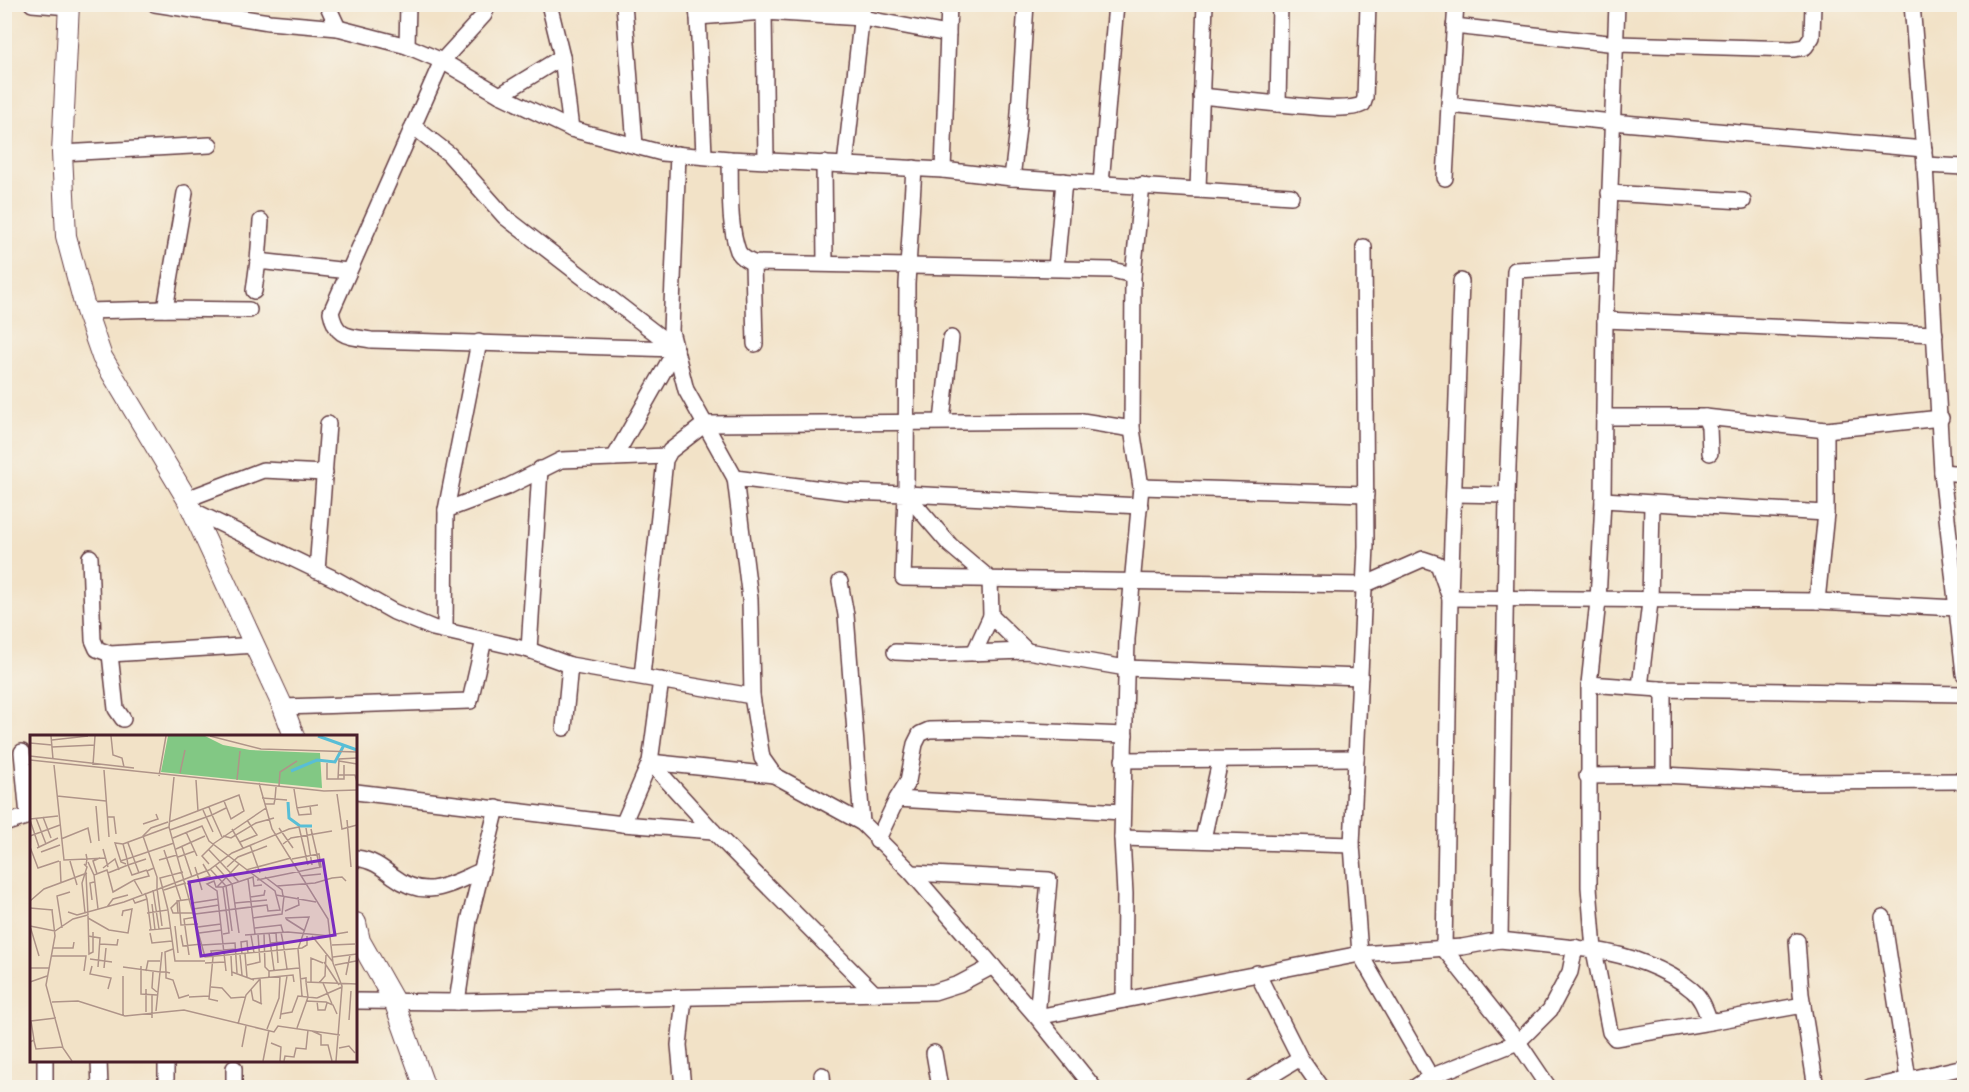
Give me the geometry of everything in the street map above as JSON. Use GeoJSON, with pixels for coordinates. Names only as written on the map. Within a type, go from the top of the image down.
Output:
{"type":"FeatureCollection","features":[{"type":"Feature","properties":{"kind":"street"},"geometry":{"type":"LineString","coordinates":[[32,4],[69,6],[62,153],[66,236],[86,311],[102,357],[189,505],[256,645],[294,735]]}},
{"type":"Feature","properties":{"kind":"street"},"geometry":{"type":"LineString","coordinates":[[155,4],[269,22],[338,28],[407,46],[571,129],[678,154],[730,159],[914,168],[1012,178],[1198,188],[1291,196]]}},
{"type":"Feature","properties":{"kind":"street"},"geometry":{"type":"LineString","coordinates":[[327,4],[338,28]]}},
{"type":"Feature","properties":{"kind":"street"},"geometry":{"type":"LineString","coordinates":[[407,46],[408,4]]}},
{"type":"Feature","properties":{"kind":"street"},"geometry":{"type":"LineString","coordinates":[[488,4],[484,15],[442,62],[331,312],[334,326],[346,336],[371,340],[676,349]]}},
{"type":"Feature","properties":{"kind":"street"},"geometry":{"type":"LineString","coordinates":[[549,4],[562,57],[571,129]]}},
{"type":"Feature","properties":{"kind":"street"},"geometry":{"type":"LineString","coordinates":[[624,4],[635,145]]}},
{"type":"Feature","properties":{"kind":"street"},"geometry":{"type":"LineString","coordinates":[[943,170],[949,4]]}},
{"type":"Feature","properties":{"kind":"street"},"geometry":{"type":"LineString","coordinates":[[1012,178],[1018,128],[1026,4]]}},
{"type":"Feature","properties":{"kind":"street"},"geometry":{"type":"LineString","coordinates":[[1101,184],[1116,4]]}},
{"type":"Feature","properties":{"kind":"street"},"geometry":{"type":"LineString","coordinates":[[1198,188],[1205,4]]}},
{"type":"Feature","properties":{"kind":"street"},"geometry":{"type":"LineString","coordinates":[[1278,104],[1280,4]]}},
{"type":"Feature","properties":{"kind":"street"},"geometry":{"type":"LineString","coordinates":[[1202,96],[1278,104],[1346,107],[1363,104],[1368,4]]}},
{"type":"Feature","properties":{"kind":"street"},"geometry":{"type":"LineString","coordinates":[[1445,178],[1456,4]]}},
{"type":"Feature","properties":{"kind":"street"},"geometry":{"type":"LineString","coordinates":[[1617,4],[1605,320],[1604,500],[1598,601],[1589,684],[1588,887],[1594,950],[1610,1032],[1615,1038],[1803,1005]]}},
{"type":"Feature","properties":{"kind":"street"},"geometry":{"type":"LineString","coordinates":[[1454,26],[1617,44],[1744,49],[1805,47],[1812,37],[1813,4]]}},
{"type":"Feature","properties":{"kind":"street"},"geometry":{"type":"LineString","coordinates":[[1912,4],[1924,149],[1941,418],[1942,472],[1959,564],[1957,609],[1963,637],[1965,674]]}},
{"type":"Feature","properties":{"kind":"street"},"geometry":{"type":"LineString","coordinates":[[704,155],[697,11],[764,8],[862,11],[948,34]]}},
{"type":"Feature","properties":{"kind":"street"},"geometry":{"type":"LineString","coordinates":[[764,8],[766,159]]}},
{"type":"Feature","properties":{"kind":"street"},"geometry":{"type":"LineString","coordinates":[[845,165],[862,11]]}},
{"type":"Feature","properties":{"kind":"street"},"geometry":{"type":"LineString","coordinates":[[500,95],[562,57]]}},
{"type":"Feature","properties":{"kind":"street"},"geometry":{"type":"LineString","coordinates":[[1449,105],[1612,122],[1924,149]]}},
{"type":"Feature","properties":{"kind":"street"},"geometry":{"type":"LineString","coordinates":[[413,126],[449,154],[506,217],[676,349]]}},
{"type":"Feature","properties":{"kind":"street"},"geometry":{"type":"LineString","coordinates":[[62,153],[210,145]]}},
{"type":"Feature","properties":{"kind":"street"},"geometry":{"type":"LineString","coordinates":[[678,154],[671,330],[686,390],[735,478],[750,599],[752,696],[762,758],[774,775]]}},
{"type":"Feature","properties":{"kind":"street"},"geometry":{"type":"LineString","coordinates":[[730,159],[731,209],[738,251],[743,258],[753,263],[1056,268],[1112,270],[1133,275]]}},
{"type":"Feature","properties":{"kind":"street"},"geometry":{"type":"LineString","coordinates":[[824,163],[825,263]]}},
{"type":"Feature","properties":{"kind":"street"},"geometry":{"type":"LineString","coordinates":[[1925,165],[1965,167]]}},
{"type":"Feature","properties":{"kind":"street"},"geometry":{"type":"LineString","coordinates":[[914,168],[908,264],[903,578],[1364,585],[1422,559],[1438,564],[1450,598]]}},
{"type":"Feature","properties":{"kind":"street"},"geometry":{"type":"LineString","coordinates":[[1056,268],[1064,181]]}},
{"type":"Feature","properties":{"kind":"street"},"geometry":{"type":"LineString","coordinates":[[1124,1000],[1125,894],[1122,812],[1126,668],[1141,487],[1132,429],[1133,275],[1142,185]]}},
{"type":"Feature","properties":{"kind":"street"},"geometry":{"type":"LineString","coordinates":[[165,309],[185,193]]}},
{"type":"Feature","properties":{"kind":"street"},"geometry":{"type":"LineString","coordinates":[[1609,193],[1743,201]]}},
{"type":"Feature","properties":{"kind":"street"},"geometry":{"type":"LineString","coordinates":[[254,291],[261,221]]}},
{"type":"Feature","properties":{"kind":"street"},"geometry":{"type":"LineString","coordinates":[[1364,247],[1366,494],[1352,845],[1360,954],[1433,1082]]}},
{"type":"Feature","properties":{"kind":"street"},"geometry":{"type":"LineString","coordinates":[[258,261],[348,271]]}},
{"type":"Feature","properties":{"kind":"street"},"geometry":{"type":"LineString","coordinates":[[753,263],[755,344]]}},
{"type":"Feature","properties":{"kind":"street"},"geometry":{"type":"LineString","coordinates":[[1500,940],[1504,598],[1515,270],[1607,265]]}},
{"type":"Feature","properties":{"kind":"street"},"geometry":{"type":"LineString","coordinates":[[1461,281],[1450,598],[1444,949],[1518,1042],[1549,1088]]}},
{"type":"Feature","properties":{"kind":"street"},"geometry":{"type":"LineString","coordinates":[[86,311],[249,310]]}},
{"type":"Feature","properties":{"kind":"street"},"geometry":{"type":"LineString","coordinates":[[1605,320],[1935,334]]}},
{"type":"Feature","properties":{"kind":"street"},"geometry":{"type":"LineString","coordinates":[[942,421],[951,338]]}},
{"type":"Feature","properties":{"kind":"street"},"geometry":{"type":"LineString","coordinates":[[445,629],[446,510],[479,342]]}},
{"type":"Feature","properties":{"kind":"street"},"geometry":{"type":"LineString","coordinates":[[614,458],[676,349]]}},
{"type":"Feature","properties":{"kind":"street"},"geometry":{"type":"LineString","coordinates":[[1605,417],[1705,417],[1826,430],[1941,418]]}},
{"type":"Feature","properties":{"kind":"street"},"geometry":{"type":"LineString","coordinates":[[1705,417],[1709,427],[1710,453]]}},
{"type":"Feature","properties":{"kind":"street"},"geometry":{"type":"LineString","coordinates":[[642,676],[667,456],[670,451],[705,424],[1082,421],[1132,429]]}},
{"type":"Feature","properties":{"kind":"street"},"geometry":{"type":"LineString","coordinates":[[317,571],[328,424]]}},
{"type":"Feature","properties":{"kind":"street"},"geometry":{"type":"LineString","coordinates":[[1816,601],[1826,513],[1826,430]]}},
{"type":"Feature","properties":{"kind":"street"},"geometry":{"type":"LineString","coordinates":[[446,510],[507,487],[561,460],[667,456]]}},
{"type":"Feature","properties":{"kind":"street"},"geometry":{"type":"LineString","coordinates":[[529,650],[540,469]]}},
{"type":"Feature","properties":{"kind":"street"},"geometry":{"type":"LineString","coordinates":[[189,505],[264,470],[325,473]]}},
{"type":"Feature","properties":{"kind":"street"},"geometry":{"type":"LineString","coordinates":[[1942,472],[1965,474]]}},
{"type":"Feature","properties":{"kind":"street"},"geometry":{"type":"LineString","coordinates":[[735,478],[846,492],[1140,506]]}},
{"type":"Feature","properties":{"kind":"street"},"geometry":{"type":"LineString","coordinates":[[1141,487],[1366,494]]}},
{"type":"Feature","properties":{"kind":"street"},"geometry":{"type":"LineString","coordinates":[[906,494],[950,545],[990,579],[992,616],[974,653]]}},
{"type":"Feature","properties":{"kind":"street"},"geometry":{"type":"LineString","coordinates":[[1454,494],[1507,495]]}},
{"type":"Feature","properties":{"kind":"street"},"geometry":{"type":"LineString","coordinates":[[1604,500],[1826,513]]}},
{"type":"Feature","properties":{"kind":"street"},"geometry":{"type":"LineString","coordinates":[[1640,687],[1650,602],[1652,504]]}},
{"type":"Feature","properties":{"kind":"street"},"geometry":{"type":"LineString","coordinates":[[189,505],[394,612],[433,628],[529,650],[570,665],[752,696]]}},
{"type":"Feature","properties":{"kind":"street"},"geometry":{"type":"LineString","coordinates":[[90,557],[93,640],[97,649],[110,654],[256,645]]}},
{"type":"Feature","properties":{"kind":"street"},"geometry":{"type":"LineString","coordinates":[[840,582],[846,615],[862,823]]}},
{"type":"Feature","properties":{"kind":"street"},"geometry":{"type":"LineString","coordinates":[[1450,598],[1650,602],[1816,601],[1957,609]]}},
{"type":"Feature","properties":{"kind":"street"},"geometry":{"type":"LineString","coordinates":[[992,616],[1027,651]]}},
{"type":"Feature","properties":{"kind":"street"},"geometry":{"type":"LineString","coordinates":[[283,706],[470,701],[484,640]]}},
{"type":"Feature","properties":{"kind":"street"},"geometry":{"type":"LineString","coordinates":[[895,652],[1027,651],[1126,668],[1360,676]]}},
{"type":"Feature","properties":{"kind":"street"},"geometry":{"type":"LineString","coordinates":[[110,654],[116,709],[123,719]]}},
{"type":"Feature","properties":{"kind":"street"},"geometry":{"type":"LineString","coordinates":[[564,728],[570,665]]}},
{"type":"Feature","properties":{"kind":"street"},"geometry":{"type":"LineString","coordinates":[[623,824],[650,762],[661,680]]}},
{"type":"Feature","properties":{"kind":"street"},"geometry":{"type":"LineString","coordinates":[[1589,684],[1659,689],[1965,694]]}},
{"type":"Feature","properties":{"kind":"street"},"geometry":{"type":"LineString","coordinates":[[1659,689],[1664,696],[1664,775]]}},
{"type":"Feature","properties":{"kind":"street"},"geometry":{"type":"LineString","coordinates":[[877,841],[908,781],[915,744],[920,734],[929,730],[976,729],[1125,735]]}},
{"type":"Feature","properties":{"kind":"street"},"geometry":{"type":"LineString","coordinates":[[4,824],[30,815],[21,752]]}},
{"type":"Feature","properties":{"kind":"street"},"geometry":{"type":"LineString","coordinates":[[1123,760],[1220,761],[1356,758]]}},
{"type":"Feature","properties":{"kind":"street"},"geometry":{"type":"LineString","coordinates":[[1203,839],[1220,761]]}},
{"type":"Feature","properties":{"kind":"street"},"geometry":{"type":"LineString","coordinates":[[650,762],[774,775],[862,823],[877,841],[912,873],[1037,1017],[1094,1088]]}},
{"type":"Feature","properties":{"kind":"street"},"geometry":{"type":"LineString","coordinates":[[650,762],[713,831],[874,993]]}},
{"type":"Feature","properties":{"kind":"street"},"geometry":{"type":"LineString","coordinates":[[1587,776],[1664,775],[1795,782],[1965,781]]}},
{"type":"Feature","properties":{"kind":"street"},"geometry":{"type":"LineString","coordinates":[[357,792],[623,824],[713,831]]}},
{"type":"Feature","properties":{"kind":"street"},"geometry":{"type":"LineString","coordinates":[[897,799],[1122,812]]}},
{"type":"Feature","properties":{"kind":"street"},"geometry":{"type":"LineString","coordinates":[[457,1002],[469,921],[497,808]]}},
{"type":"Feature","properties":{"kind":"street"},"geometry":{"type":"LineString","coordinates":[[1122,838],[1352,845]]}},
{"type":"Feature","properties":{"kind":"street"},"geometry":{"type":"LineString","coordinates":[[357,858],[373,861],[402,884],[421,890],[438,890],[481,871]]}},
{"type":"Feature","properties":{"kind":"street"},"geometry":{"type":"LineString","coordinates":[[912,873],[1049,880],[1037,1017]]}},
{"type":"Feature","properties":{"kind":"street"},"geometry":{"type":"LineString","coordinates":[[1883,917],[1908,1079]]}},
{"type":"Feature","properties":{"kind":"street"},"geometry":{"type":"LineString","coordinates":[[357,929],[360,941],[394,1001],[425,1088]]}},
{"type":"Feature","properties":{"kind":"street"},"geometry":{"type":"LineString","coordinates":[[1037,1017],[1360,954],[1444,949],[1500,940],[1575,947],[1636,960],[1693,990],[1703,1004],[1710,1022]]}},
{"type":"Feature","properties":{"kind":"street"},"geometry":{"type":"LineString","coordinates":[[1797,941],[1803,1005],[1816,1088]]}},
{"type":"Feature","properties":{"kind":"street"},"geometry":{"type":"LineString","coordinates":[[1414,1088],[1433,1082],[1518,1042],[1550,1010],[1570,972],[1575,947]]}},
{"type":"Feature","properties":{"kind":"street"},"geometry":{"type":"LineString","coordinates":[[357,1001],[457,1002],[934,992],[959,984],[993,966]]}},
{"type":"Feature","properties":{"kind":"street"},"geometry":{"type":"LineString","coordinates":[[1257,973],[1300,1058],[1321,1088]]}},
{"type":"Feature","properties":{"kind":"street"},"geometry":{"type":"LineString","coordinates":[[683,1088],[680,1045],[684,998]]}},
{"type":"Feature","properties":{"kind":"street"},"geometry":{"type":"LineString","coordinates":[[934,1053],[940,1088]]}},
{"type":"Feature","properties":{"kind":"street"},"geometry":{"type":"LineString","coordinates":[[1251,1088],[1300,1058]]}},
{"type":"Feature","properties":{"kind":"street"},"geometry":{"type":"LineString","coordinates":[[45,1062],[45,1088]]}},
{"type":"Feature","properties":{"kind":"street"},"geometry":{"type":"LineString","coordinates":[[99,1062],[100,1088]]}},
{"type":"Feature","properties":{"kind":"street"},"geometry":{"type":"LineString","coordinates":[[166,1062],[166,1088]]}},
{"type":"Feature","properties":{"kind":"street"},"geometry":{"type":"LineString","coordinates":[[1870,1088],[1965,1067]]}},
{"type":"Feature","properties":{"kind":"street"},"geometry":{"type":"LineString","coordinates":[[234,1068],[234,1088]]}}]}
